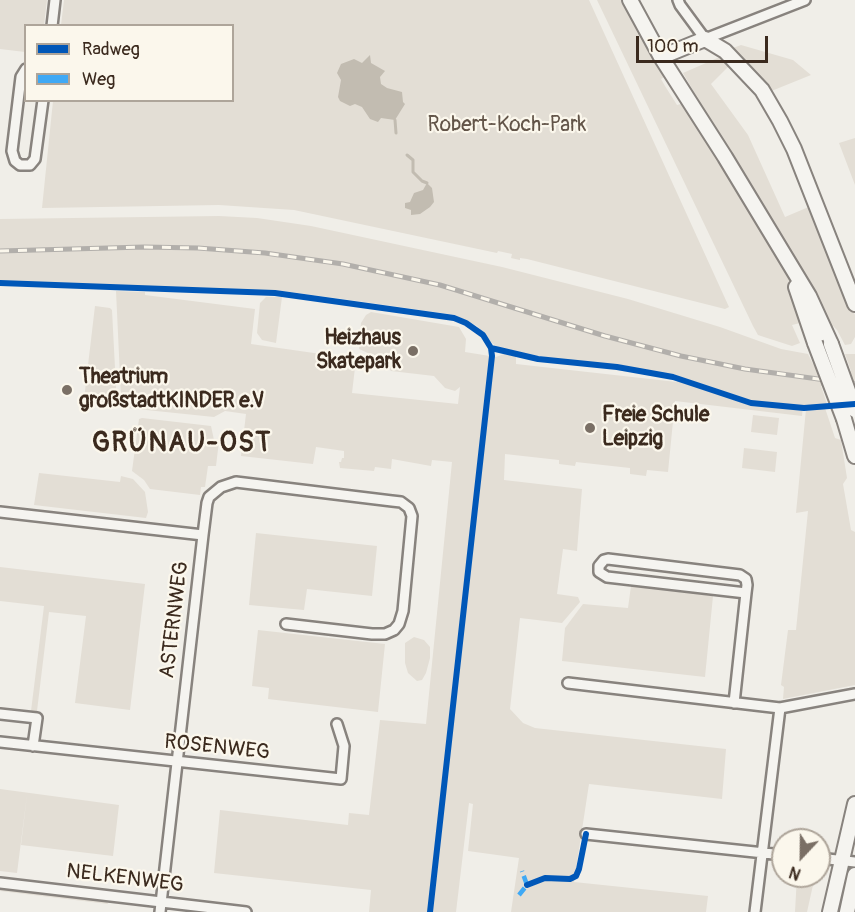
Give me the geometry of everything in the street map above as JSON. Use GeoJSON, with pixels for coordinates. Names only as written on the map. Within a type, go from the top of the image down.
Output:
{"type":"FeatureCollection","features":[{"type":"Feature","properties":{"kind":"main road"},"geometry":{"type":"LineString","coordinates":[[630,0],[661,57],[809,296],[831,344],[850,415],[855,456]]}},
{"type":"Feature","properties":{"kind":"main road"},"geometry":{"type":"LineString","coordinates":[[661,57],[705,39],[725,51],[764,94],[780,121],[817,206],[855,304]]}},
{"type":"Feature","properties":{"kind":"main road"},"geometry":{"type":"LineString","coordinates":[[781,249],[815,343],[850,415]]}},
{"type":"Feature","properties":{"kind":"main road"},"geometry":{"type":"LineString","coordinates":[[830,912],[849,861],[855,804]]}},
{"type":"Feature","properties":{"kind":"main road"},"geometry":{"type":"LineString","coordinates":[[847,912],[855,875]]}},
{"type":"Feature","properties":{"kind":"street"},"geometry":{"type":"LineString","coordinates":[[52,24],[55,0]]}},
{"type":"Feature","properties":{"kind":"street"},"geometry":{"type":"LineString","coordinates":[[678,0],[705,39],[805,0]]}},
{"type":"Feature","properties":{"kind":"street"},"geometry":{"type":"LineString","coordinates":[[24,72],[21,77],[12,151],[13,159],[20,165],[30,165],[35,159],[43,102]]}},
{"type":"Feature","properties":{"kind":"street"},"geometry":{"type":"LineString","coordinates":[[203,535],[208,500],[218,489],[232,483],[401,502],[409,508],[412,516],[403,611],[399,624],[394,630],[385,634],[372,634],[286,624]]}},
{"type":"Feature","properties":{"kind":"street","name":"ASTERNWEG"},"geometry":{"type":"LineString","coordinates":[[0,512],[203,535],[160,912]]}},
{"type":"Feature","properties":{"kind":"street"},"geometry":{"type":"LineString","coordinates":[[734,703],[746,593],[746,579],[740,574],[608,559],[599,566],[599,572],[607,577],[746,593]]}},
{"type":"Feature","properties":{"kind":"street"},"geometry":{"type":"LineString","coordinates":[[568,683],[780,708],[855,694]]}},
{"type":"Feature","properties":{"kind":"street"},"geometry":{"type":"LineString","coordinates":[[755,912],[780,708]]}},
{"type":"Feature","properties":{"kind":"street"},"geometry":{"type":"LineString","coordinates":[[0,714],[37,718],[33,746]]}},
{"type":"Feature","properties":{"kind":"street","name":"ROSENWEG"},"geometry":{"type":"LineString","coordinates":[[0,742],[341,779],[344,746],[337,724]]}},
{"type":"Feature","properties":{"kind":"street"},"geometry":{"type":"LineString","coordinates":[[586,834],[771,854]]}},
{"type":"Feature","properties":{"kind":"street"},"geometry":{"type":"LineString","coordinates":[[831,859],[849,861]]}},
{"type":"Feature","properties":{"kind":"street","name":"NELKENWEG"},"geometry":{"type":"LineString","coordinates":[[0,883],[246,912]]}},
{"type":"Feature","properties":{"kind":"shaded area"},"geometry":{"type":"Polygon","coordinates":[[[0,0],[47,0],[44,24],[24,24],[24,52],[0,49],[0,0]]]}},
{"type":"Feature","properties":{"kind":"shaded area","name":"Robert-Koch-Park"},"geometry":{"type":"Polygon","coordinates":[[[64,0],[589,0],[729,307],[725,309],[527,259],[511,258],[512,254],[498,251],[497,253],[294,210],[219,205],[42,208],[53,102],[234,102],[234,24],[61,24],[64,0]]]}},
{"type":"Feature","properties":{"kind":"shaded area"},"geometry":{"type":"Polygon","coordinates":[[[597,0],[622,0],[664,77],[661,79],[665,86],[677,105],[681,104],[735,186],[789,275],[802,312],[797,316],[800,323],[792,325],[800,343],[792,346],[758,335],[597,0]]]}},
{"type":"Feature","properties":{"kind":"shaded area"},"geometry":{"type":"Polygon","coordinates":[[[741,45],[793,60],[811,75],[764,94],[725,51],[741,45]]]}},
{"type":"Feature","properties":{"kind":"shaded area"},"geometry":{"type":"Polygon","coordinates":[[[370,55],[371,63],[385,71],[380,77],[381,84],[402,92],[405,104],[395,120],[381,118],[378,122],[370,119],[362,107],[355,104],[350,106],[340,101],[338,97],[341,80],[337,73],[341,64],[354,59],[362,63],[370,55]]]}},
{"type":"Feature","properties":{"kind":"shaded area"},"geometry":{"type":"Polygon","coordinates":[[[722,56],[731,64],[711,84],[748,135],[785,217],[811,206],[855,315],[855,337],[851,344],[845,345],[837,330],[833,326],[829,328],[683,73],[722,56]]]}},
{"type":"Feature","properties":{"kind":"shaded area"},"geometry":{"type":"Polygon","coordinates":[[[855,138],[855,185],[839,143],[855,138]]]}},
{"type":"Feature","properties":{"kind":"shaded area"},"geometry":{"type":"Polygon","coordinates":[[[427,183],[432,188],[434,202],[420,214],[411,215],[411,210],[405,208],[405,203],[410,202],[414,193],[423,190],[427,183]]]}},
{"type":"Feature","properties":{"kind":"shaded area"},"geometry":{"type":"Polygon","coordinates":[[[219,216],[257,218],[311,226],[502,267],[628,299],[720,327],[781,349],[808,354],[813,364],[851,371],[845,354],[855,354],[855,388],[821,386],[827,404],[803,406],[802,416],[675,401],[668,472],[647,470],[646,476],[630,474],[630,468],[576,462],[575,466],[559,464],[559,460],[505,454],[504,480],[582,489],[577,551],[563,549],[557,594],[578,597],[580,602],[562,623],[520,618],[510,709],[523,723],[535,728],[726,749],[722,799],[589,784],[574,882],[708,896],[706,912],[511,912],[519,858],[468,851],[473,804],[469,803],[456,912],[369,912],[371,890],[214,873],[220,810],[348,825],[349,813],[369,815],[380,720],[426,724],[452,462],[432,460],[431,466],[392,459],[391,469],[375,467],[374,471],[340,468],[339,462],[344,458],[344,451],[316,447],[313,464],[241,456],[246,414],[225,411],[214,417],[127,408],[121,398],[116,291],[145,292],[145,295],[255,309],[251,344],[356,359],[352,393],[458,404],[460,387],[455,391],[445,388],[434,376],[391,371],[381,359],[359,349],[361,323],[371,312],[459,327],[466,339],[465,352],[496,357],[504,354],[516,356],[516,364],[677,382],[678,377],[617,364],[578,363],[499,348],[477,326],[455,315],[357,301],[275,290],[238,291],[0,281],[0,219],[219,216]]]}},
{"type":"Feature","properties":{"kind":"shaded area"},"geometry":{"type":"Polygon","coordinates":[[[266,297],[282,297],[276,343],[262,340],[257,333],[260,303],[266,297]]]}},
{"type":"Feature","properties":{"kind":"shaded area"},"geometry":{"type":"Polygon","coordinates":[[[95,306],[112,310],[117,407],[115,408],[90,405],[84,399],[95,306]]]}},
{"type":"Feature","properties":{"kind":"shaded area"},"geometry":{"type":"Polygon","coordinates":[[[825,408],[835,438],[841,440],[847,478],[843,484],[851,530],[855,532],[855,685],[783,699],[784,687],[781,685],[788,630],[796,630],[808,511],[796,513],[806,409],[825,408]]]}},
{"type":"Feature","properties":{"kind":"shaded area"},"geometry":{"type":"Polygon","coordinates":[[[753,415],[779,418],[777,435],[751,432],[753,415]]]}},
{"type":"Feature","properties":{"kind":"shaded area"},"geometry":{"type":"Polygon","coordinates":[[[139,419],[211,426],[214,440],[219,441],[216,466],[208,466],[205,487],[201,487],[200,495],[150,489],[144,480],[132,471],[139,419]]]}},
{"type":"Feature","properties":{"kind":"shaded area"},"geometry":{"type":"Polygon","coordinates":[[[744,448],[777,452],[775,472],[742,468],[744,448]]]}},
{"type":"Feature","properties":{"kind":"shaded area"},"geometry":{"type":"Polygon","coordinates":[[[39,473],[120,482],[121,476],[133,479],[145,492],[148,512],[146,518],[34,505],[39,473]]]}},
{"type":"Feature","properties":{"kind":"shaded area"},"geometry":{"type":"Polygon","coordinates":[[[256,533],[377,546],[372,596],[307,589],[304,610],[249,605],[256,533]]]}},
{"type":"Feature","properties":{"kind":"shaded area"},"geometry":{"type":"Polygon","coordinates":[[[0,567],[145,584],[130,710],[75,703],[86,616],[49,612],[37,711],[31,711],[44,606],[0,601],[0,567]]]}},
{"type":"Feature","properties":{"kind":"shaded area"},"geometry":{"type":"Polygon","coordinates":[[[631,586],[713,596],[705,677],[562,661],[565,628],[583,604],[628,608],[631,586]]]}},
{"type":"Feature","properties":{"kind":"shaded area"},"geometry":{"type":"Polygon","coordinates":[[[258,630],[385,644],[378,712],[268,699],[269,688],[252,686],[258,630]]]}},
{"type":"Feature","properties":{"kind":"shaded area"},"geometry":{"type":"Polygon","coordinates":[[[414,637],[424,640],[430,647],[426,673],[422,680],[417,681],[408,673],[405,663],[405,643],[414,637]]]}},
{"type":"Feature","properties":{"kind":"shaded area"},"geometry":{"type":"Polygon","coordinates":[[[0,789],[119,805],[113,856],[21,845],[27,795],[17,873],[0,871],[0,789]]]}},
{"type":"Feature","properties":{"kind":"shaded area"},"geometry":{"type":"Polygon","coordinates":[[[0,887],[106,899],[108,904],[0,891],[0,887]]]}},
{"type":"Feature","properties":{"kind":"shaded area"},"geometry":{"type":"Polygon","coordinates":[[[796,888],[812,888],[807,912],[795,912],[796,888]]]}},
{"type":"Feature","properties":{"kind":"waterway"},"geometry":{"type":"LineString","coordinates":[[395,120],[396,133]]}},
{"type":"Feature","properties":{"kind":"waterway"},"geometry":{"type":"LineString","coordinates":[[407,155],[413,160],[413,172],[427,183]]}},
{"type":"Feature","properties":{"kind":"railway"},"geometry":{"type":"LineString","coordinates":[[0,251],[144,247],[198,248],[265,253],[343,264],[440,285],[605,336],[681,356],[745,369],[855,384]]}},
{"type":"Feature","properties":{"kind":"marked path"},"geometry":{"type":"LineString","coordinates":[[519,895],[527,885],[522,871]]}},
{"type":"Feature","properties":{"kind":"cycle path"},"geometry":{"type":"LineString","coordinates":[[0,283],[275,293],[454,318],[483,335],[491,348],[492,356],[430,912]]}},
{"type":"Feature","properties":{"kind":"cycle path"},"geometry":{"type":"LineString","coordinates":[[491,348],[538,359],[617,367],[673,377],[751,403],[804,408],[855,404]]}},
{"type":"Feature","properties":{"kind":"cycle path"},"geometry":{"type":"LineString","coordinates":[[527,885],[545,878],[570,879],[576,876],[586,834]]}},
{"type":"Feature","properties":{"kind":"place","name":"Heizhaus Skatepark"},"geometry":{"type":"Point","coordinates":[413,351]}},
{"type":"Feature","properties":{"kind":"place","name":"Theatrium großstadtKINDER e.V"},"geometry":{"type":"Point","coordinates":[67,390]}},
{"type":"Feature","properties":{"kind":"place","name":"Freie Schule Leipzig"},"geometry":{"type":"Point","coordinates":[590,428]}},
{"type":"Feature","properties":{"kind":"district","name":"GRÜNAU-OST"},"geometry":{"type":"Point","coordinates":[182,444]}}]}
